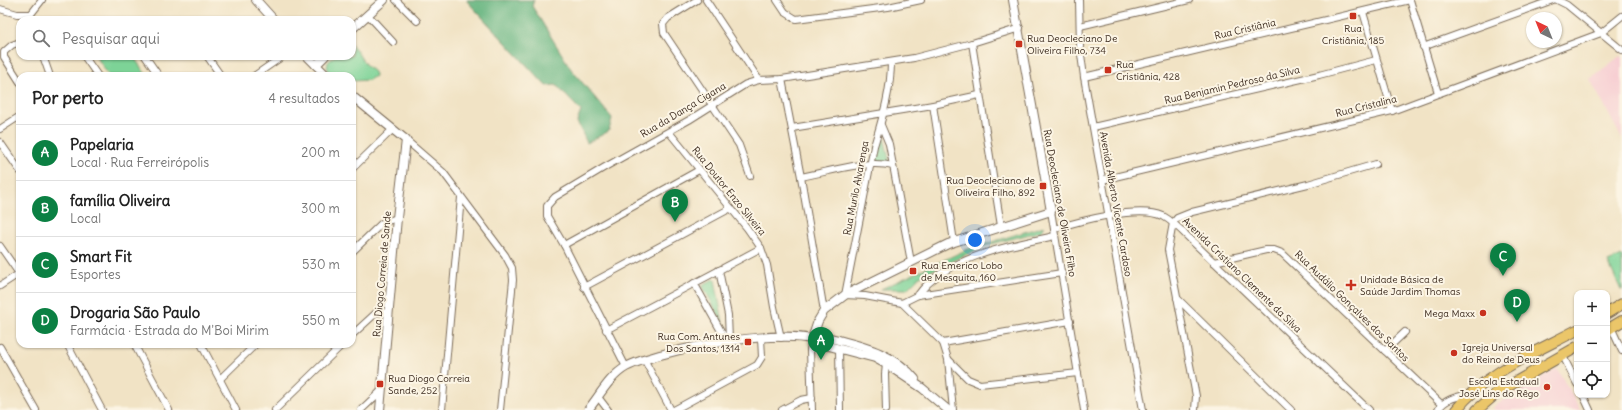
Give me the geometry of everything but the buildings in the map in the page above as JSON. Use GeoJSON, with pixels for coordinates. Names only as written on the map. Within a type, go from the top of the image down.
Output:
{"type":"FeatureCollection","features":[{"type":"Feature","properties":{"kind":"main road"},"geometry":{"type":"LineString","coordinates":[[1610,311],[1622,304]]}},
{"type":"Feature","properties":{"kind":"main road"},"geometry":{"type":"LineString","coordinates":[[1610,327],[1622,321]]}},
{"type":"Feature","properties":{"kind":"main road"},"geometry":{"type":"LineString","coordinates":[[1456,410],[1472,393],[1511,366],[1574,332]]}},
{"type":"Feature","properties":{"kind":"main road"},"geometry":{"type":"LineString","coordinates":[[1476,410],[1494,395],[1574,350]]}},
{"type":"Feature","properties":{"kind":"street"},"geometry":{"type":"LineString","coordinates":[[32,16],[42,0]]}},
{"type":"Feature","properties":{"kind":"street"},"geometry":{"type":"LineString","coordinates":[[256,0],[270,16]]}},
{"type":"Feature","properties":{"kind":"street"},"geometry":{"type":"LineString","coordinates":[[356,26],[384,0]]}},
{"type":"Feature","properties":{"kind":"street"},"geometry":{"type":"LineString","coordinates":[[396,0],[417,21]]}},
{"type":"Feature","properties":{"kind":"street"},"geometry":{"type":"LineString","coordinates":[[697,0],[668,18],[662,28],[739,145],[750,176]]}},
{"type":"Feature","properties":{"kind":"street"},"geometry":{"type":"LineString","coordinates":[[706,0],[759,80]]}},
{"type":"Feature","properties":{"kind":"street"},"geometry":{"type":"LineString","coordinates":[[777,0],[785,12],[796,19],[888,7],[921,0]]}},
{"type":"Feature","properties":{"kind":"street","name":"Rua Deocleciano de Oliveira Filho"},"geometry":{"type":"LineString","coordinates":[[1013,0],[1020,28],[1084,410]]}},
{"type":"Feature","properties":{"kind":"street","name":"Avenida Alberto Vicente Cardoso"},"geometry":{"type":"LineString","coordinates":[[1079,0],[1080,47],[1084,77],[1143,410]]}},
{"type":"Feature","properties":{"kind":"street"},"geometry":{"type":"LineString","coordinates":[[1080,26],[1189,0]]}},
{"type":"Feature","properties":{"kind":"street"},"geometry":{"type":"LineString","coordinates":[[1410,0],[1438,93]]}},
{"type":"Feature","properties":{"kind":"street","name":"Rua Cristiânia"},"geometry":{"type":"LineString","coordinates":[[1084,77],[1363,12],[1393,2],[1410,0]]}},
{"type":"Feature","properties":{"kind":"street"},"geometry":{"type":"LineString","coordinates":[[1423,47],[1553,0]]}},
{"type":"Feature","properties":{"kind":"street"},"geometry":{"type":"LineString","coordinates":[[1557,0],[1567,5],[1622,50]]}},
{"type":"Feature","properties":{"kind":"street"},"geometry":{"type":"LineString","coordinates":[[0,9],[26,16]]}},
{"type":"Feature","properties":{"kind":"street"},"geometry":{"type":"LineString","coordinates":[[1363,12],[1392,111]]}},
{"type":"Feature","properties":{"kind":"street"},"geometry":{"type":"LineString","coordinates":[[368,15],[393,42]]}},
{"type":"Feature","properties":{"kind":"street","name":"Rua Cristalina"},"geometry":{"type":"LineString","coordinates":[[1102,180],[1392,111],[1601,33],[1622,16]]}},
{"type":"Feature","properties":{"kind":"street","name":"Rua da Dança Cigana"},"geometry":{"type":"LineString","coordinates":[[626,367],[564,245],[547,216],[547,206],[550,202],[605,167],[669,132],[714,105],[740,87],[759,80],[782,79],[914,58],[972,43],[1020,28]]}},
{"type":"Feature","properties":{"kind":"street"},"geometry":{"type":"LineString","coordinates":[[972,43],[979,95],[1001,226]]}},
{"type":"Feature","properties":{"kind":"street"},"geometry":{"type":"LineString","coordinates":[[16,44],[4,52],[4,57],[16,76]]}},
{"type":"Feature","properties":{"kind":"street"},"geometry":{"type":"LineString","coordinates":[[44,60],[49,72]]}},
{"type":"Feature","properties":{"kind":"street"},"geometry":{"type":"LineString","coordinates":[[87,60],[95,72]]}},
{"type":"Feature","properties":{"kind":"street"},"geometry":{"type":"LineString","coordinates":[[148,60],[156,72]]}},
{"type":"Feature","properties":{"kind":"street"},"geometry":{"type":"LineString","coordinates":[[210,60],[218,72]]}},
{"type":"Feature","properties":{"kind":"street"},"geometry":{"type":"LineString","coordinates":[[260,72],[276,60]]}},
{"type":"Feature","properties":{"kind":"street"},"geometry":{"type":"LineString","coordinates":[[311,60],[324,72]]}},
{"type":"Feature","properties":{"kind":"street"},"geometry":{"type":"LineString","coordinates":[[316,65],[321,60]]}},
{"type":"Feature","properties":{"kind":"street","name":"Rua Benjamin Pedroso da Silva"},"geometry":{"type":"LineString","coordinates":[[1093,127],[1319,75],[1376,60]]}},
{"type":"Feature","properties":{"kind":"street","name":"Rua Murilo Alvarenga"},"geometry":{"type":"LineString","coordinates":[[845,295],[874,146],[884,112],[890,79],[891,62]]}},
{"type":"Feature","properties":{"kind":"street"},"geometry":{"type":"LineString","coordinates":[[782,79],[801,177],[824,311]]}},
{"type":"Feature","properties":{"kind":"street"},"geometry":{"type":"LineString","coordinates":[[792,128],[933,105],[979,95]]}},
{"type":"Feature","properties":{"kind":"street"},"geometry":{"type":"LineString","coordinates":[[356,100],[393,129],[443,172],[505,255],[512,268],[513,280],[500,410]]}},
{"type":"Feature","properties":{"kind":"street"},"geometry":{"type":"LineString","coordinates":[[933,105],[954,242]]}},
{"type":"Feature","properties":{"kind":"street"},"geometry":{"type":"LineString","coordinates":[[0,129],[16,119]]}},
{"type":"Feature","properties":{"kind":"street"},"geometry":{"type":"LineString","coordinates":[[881,125],[889,144],[911,262]]}},
{"type":"Feature","properties":{"kind":"street"},"geometry":{"type":"LineString","coordinates":[[356,165],[393,129]]}},
{"type":"Feature","properties":{"kind":"street","name":"Rua Doutor Enzo Silveira"},"geometry":{"type":"LineString","coordinates":[[669,132],[731,208],[761,248],[767,265],[781,338]]}},
{"type":"Feature","properties":{"kind":"street","name":"Rua Diogo Correia de Sande"},"geometry":{"type":"LineString","coordinates":[[380,410],[397,218],[406,140]]}},
{"type":"Feature","properties":{"kind":"street"},"geometry":{"type":"LineString","coordinates":[[0,142],[16,165]]}},
{"type":"Feature","properties":{"kind":"street"},"geometry":{"type":"LineString","coordinates":[[801,177],[870,165],[886,164],[892,166]]}},
{"type":"Feature","properties":{"kind":"street"},"geometry":{"type":"LineString","coordinates":[[1195,410],[1196,396],[1168,250],[1173,223],[1177,218],[1192,212],[1308,184],[1376,164]]}},
{"type":"Feature","properties":{"kind":"street"},"geometry":{"type":"LineString","coordinates":[[564,245],[699,170]]}},
{"type":"Feature","properties":{"kind":"street"},"geometry":{"type":"LineString","coordinates":[[442,410],[461,198]]}},
{"type":"Feature","properties":{"kind":"street"},"geometry":{"type":"LineString","coordinates":[[584,287],[731,208]]}},
{"type":"Feature","properties":{"kind":"street"},"geometry":{"type":"LineString","coordinates":[[812,410],[810,350],[816,340],[818,321],[824,311],[845,295],[954,242],[1051,210]]}},
{"type":"Feature","properties":{"kind":"street","name":"Avenida Cristiano Clemente da Silva"},"geometry":{"type":"LineString","coordinates":[[918,295],[932,279],[954,266],[996,249],[1108,216],[1136,212],[1149,212],[1163,216],[1173,223],[1369,410]]}},
{"type":"Feature","properties":{"kind":"street"},"geometry":{"type":"LineString","coordinates":[[356,248],[382,223],[397,218]]}},
{"type":"Feature","properties":{"kind":"street"},"geometry":{"type":"LineString","coordinates":[[0,246],[16,268]]}},
{"type":"Feature","properties":{"kind":"street"},"geometry":{"type":"LineString","coordinates":[[606,330],[761,248]]}},
{"type":"Feature","properties":{"kind":"street","name":"Rua Audálio Gonçalves dos Santos"},"geometry":{"type":"LineString","coordinates":[[1214,262],[1266,250],[1274,250],[1282,254],[1385,351],[1439,407]]}},
{"type":"Feature","properties":{"kind":"street"},"geometry":{"type":"LineString","coordinates":[[719,270],[729,326],[728,340]]}},
{"type":"Feature","properties":{"kind":"street"},"geometry":{"type":"LineString","coordinates":[[902,303],[918,295],[949,292],[1062,273]]}},
{"type":"Feature","properties":{"kind":"street"},"geometry":{"type":"LineString","coordinates":[[0,286],[16,276]]}},
{"type":"Feature","properties":{"kind":"street"},"geometry":{"type":"LineString","coordinates":[[694,284],[728,340]]}},
{"type":"Feature","properties":{"kind":"street"},"geometry":{"type":"LineString","coordinates":[[845,295],[865,296],[902,303],[943,343],[948,359],[953,410]]}},
{"type":"Feature","properties":{"kind":"street"},"geometry":{"type":"LineString","coordinates":[[1177,298],[1291,410]]}},
{"type":"Feature","properties":{"kind":"street"},"geometry":{"type":"LineString","coordinates":[[356,331],[376,313],[389,312]]}},
{"type":"Feature","properties":{"kind":"street"},"geometry":{"type":"LineString","coordinates":[[943,343],[1070,321]]}},
{"type":"Feature","properties":{"kind":"street"},"geometry":{"type":"LineString","coordinates":[[1610,330],[1622,351]]}},
{"type":"Feature","properties":{"kind":"street"},"geometry":{"type":"LineString","coordinates":[[1385,351],[1405,332]]}},
{"type":"Feature","properties":{"kind":"street"},"geometry":{"type":"LineString","coordinates":[[644,360],[673,410],[761,362],[761,338]]}},
{"type":"Feature","properties":{"kind":"street"},"geometry":{"type":"LineString","coordinates":[[588,410],[614,376],[626,367],[644,360],[728,340],[781,338],[816,340],[827,338],[882,353],[899,363],[922,388]]}},
{"type":"Feature","properties":{"kind":"street"},"geometry":{"type":"LineString","coordinates":[[816,340],[875,358],[922,388],[948,410]]}},
{"type":"Feature","properties":{"kind":"street"},"geometry":{"type":"LineString","coordinates":[[0,347],[36,410]]}},
{"type":"Feature","properties":{"kind":"street"},"geometry":{"type":"LineString","coordinates":[[69,348],[102,410]]}},
{"type":"Feature","properties":{"kind":"street"},"geometry":{"type":"LineString","coordinates":[[136,348],[170,410]]}},
{"type":"Feature","properties":{"kind":"street"},"geometry":{"type":"LineString","coordinates":[[203,348],[236,410]]}},
{"type":"Feature","properties":{"kind":"street"},"geometry":{"type":"LineString","coordinates":[[220,379],[252,348]]}},
{"type":"Feature","properties":{"kind":"street"},"geometry":{"type":"LineString","coordinates":[[275,410],[339,348]]}},
{"type":"Feature","properties":{"kind":"street"},"geometry":{"type":"LineString","coordinates":[[839,348],[840,410]]}},
{"type":"Feature","properties":{"kind":"street"},"geometry":{"type":"LineString","coordinates":[[1563,356],[1574,378]]}},
{"type":"Feature","properties":{"kind":"street"},"geometry":{"type":"LineString","coordinates":[[948,359],[968,379],[980,384],[1078,373]]}},
{"type":"Feature","properties":{"kind":"street"},"geometry":{"type":"LineString","coordinates":[[886,364],[886,410]]}},
{"type":"Feature","properties":{"kind":"street"},"geometry":{"type":"LineString","coordinates":[[361,410],[381,391]]}},
{"type":"Feature","properties":{"kind":"street"},"geometry":{"type":"LineString","coordinates":[[1439,407],[1448,400],[1472,393]]}},
{"type":"Feature","properties":{"kind":"street"},"geometry":{"type":"LineString","coordinates":[[598,397],[608,410]]}},
{"type":"Feature","properties":{"kind":"street"},"geometry":{"type":"LineString","coordinates":[[782,410],[802,400],[812,398]]}},
{"type":"Feature","properties":{"kind":"street"},"geometry":{"type":"LineString","coordinates":[[1584,398],[1590,410]]}},
{"type":"Feature","properties":{"kind":"shaded area"},"geometry":{"type":"Polygon","coordinates":[[[1620,56],[1622,58],[1622,139],[1590,79],[1620,56]]]}},
{"type":"Feature","properties":{"kind":"shaded area","name":"Escola Estadual José Lins do Rêgo"},"geometry":{"type":"Polygon","coordinates":[[[1557,368],[1580,410],[1495,410],[1493,407],[1557,368]]]}},
{"type":"Feature","properties":{"kind":"green space"},"geometry":{"type":"Polygon","coordinates":[[[466,0],[534,0],[532,6],[571,69],[612,118],[609,131],[587,143],[577,122],[581,111],[556,85],[546,86],[466,0]]]}},
{"type":"Feature","properties":{"kind":"green space"},"geometry":{"type":"Polygon","coordinates":[[[356,50],[365,64],[374,72],[375,76],[369,80],[356,81],[356,72],[329,72],[327,67],[328,62],[330,60],[356,60],[356,50]]]}},
{"type":"Feature","properties":{"kind":"green space"},"geometry":{"type":"Polygon","coordinates":[[[99,60],[136,60],[144,72],[106,72],[99,60]]]}},
{"type":"Feature","properties":{"kind":"green space"},"geometry":{"type":"Polygon","coordinates":[[[883,134],[890,163],[873,163],[877,146],[883,134]]]}},
{"type":"Feature","properties":{"kind":"green space"},"geometry":{"type":"Polygon","coordinates":[[[1044,226],[1041,231],[984,246],[920,276],[907,289],[881,289],[966,250],[1044,226]]]}},
{"type":"Feature","properties":{"kind":"green space"},"geometry":{"type":"Polygon","coordinates":[[[1622,256],[1622,290],[1621,290],[1608,262],[1622,256]]]}},
{"type":"Feature","properties":{"kind":"green space"},"geometry":{"type":"Polygon","coordinates":[[[714,279],[715,280],[723,323],[702,285],[714,279]]]}},
{"type":"Feature","properties":{"kind":"place","name":"Rua Cristiânia, 185"},"geometry":{"type":"Point","coordinates":[1353,16]}},
{"type":"Feature","properties":{"kind":"place","name":"Rua Deocleciano De Oliveira Filho, 734"},"geometry":{"type":"Point","coordinates":[1019,44]}},
{"type":"Feature","properties":{"kind":"place","name":"Rua Cristiânia, 428"},"geometry":{"type":"Point","coordinates":[1108,70]}},
{"type":"Feature","properties":{"kind":"place","name":"Rua Deocleciano de Oliveira Filho, 892"},"geometry":{"type":"Point","coordinates":[1043,186]}},
{"type":"Feature","properties":{"kind":"place","name":"família Oliveira"},"geometry":{"type":"Point","coordinates":[675,222]}},
{"type":"Feature","properties":{"kind":"place","name":"Rua Emerico Lobo de Mesquita, 160"},"geometry":{"type":"Point","coordinates":[913,271]}},
{"type":"Feature","properties":{"kind":"place","name":"Smart Fit"},"geometry":{"type":"Point","coordinates":[1503,276]}},
{"type":"Feature","properties":{"kind":"place","name":"Unidade Básica de Saúde Jardim Thomas"},"geometry":{"type":"Point","coordinates":[1351,285]}},
{"type":"Feature","properties":{"kind":"place","name":"Mega Maxx"},"geometry":{"type":"Point","coordinates":[1483,313]}},
{"type":"Feature","properties":{"kind":"place","name":"Drogaria São Paulo"},"geometry":{"type":"Point","coordinates":[1517,322]}},
{"type":"Feature","properties":{"kind":"place","name":"Rua Com. Antunes Dos Santos, 1314"},"geometry":{"type":"Point","coordinates":[748,342]}},
{"type":"Feature","properties":{"kind":"place","name":"Igreja Universal do Reino de Deus"},"geometry":{"type":"Point","coordinates":[1454,353]}},
{"type":"Feature","properties":{"kind":"place","name":"Papelaria"},"geometry":{"type":"Point","coordinates":[821,360]}},
{"type":"Feature","properties":{"kind":"place","name":"Rua Diogo Correia Sande, 252"},"geometry":{"type":"Point","coordinates":[380,384]}},
{"type":"Feature","properties":{"kind":"place","name":"Escola Estadual José Lins do Rêgo"},"geometry":{"type":"Point","coordinates":[1547,387]}}]}
